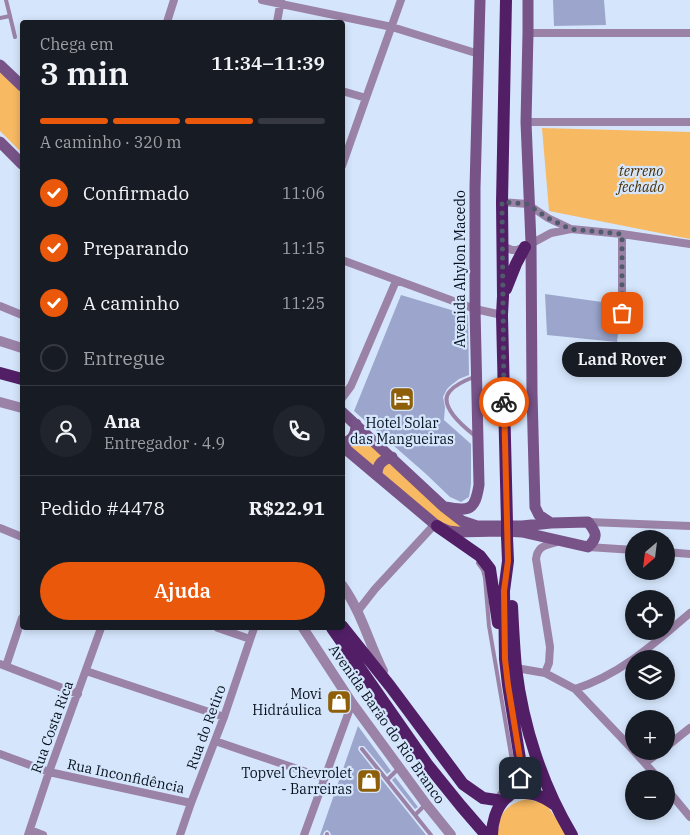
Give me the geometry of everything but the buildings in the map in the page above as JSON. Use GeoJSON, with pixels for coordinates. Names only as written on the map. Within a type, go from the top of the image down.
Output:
{"type":"FeatureCollection","features":[{"type":"Feature","properties":{"kind":"highway"},"geometry":{"type":"LineString","coordinates":[[506,0],[502,202],[503,524],[507,537],[516,668],[523,710],[542,773],[572,835]]}},
{"type":"Feature","properties":{"kind":"highway"},"geometry":{"type":"LineString","coordinates":[[503,296],[516,264],[528,245]]}},
{"type":"Feature","properties":{"kind":"highway"},"geometry":{"type":"LineString","coordinates":[[0,373],[20,378]]}},
{"type":"Feature","properties":{"kind":"highway"},"geometry":{"type":"LineString","coordinates":[[436,525],[480,556],[490,569],[521,765],[520,778],[514,792]]}},
{"type":"Feature","properties":{"kind":"highway"},"geometry":{"type":"LineString","coordinates":[[508,561],[504,591],[505,659],[508,685]]}},
{"type":"Feature","properties":{"kind":"highway"},"geometry":{"type":"LineString","coordinates":[[333,630],[427,764],[486,835]]}},
{"type":"Feature","properties":{"kind":"highway"},"geometry":{"type":"LineString","coordinates":[[345,630],[390,686],[463,784],[483,798],[499,800],[514,792],[536,794],[556,805]]}},
{"type":"Feature","properties":{"kind":"highway"},"geometry":{"type":"LineString","coordinates":[[492,835],[494,817],[499,800]]}},
{"type":"Feature","properties":{"kind":"main road","name":"Avenida Ahylon Macedo"},"geometry":{"type":"LineString","coordinates":[[444,507],[458,510],[471,508],[476,502],[479,485],[474,309],[480,0]]}},
{"type":"Feature","properties":{"kind":"main road"},"geometry":{"type":"LineString","coordinates":[[528,0],[526,122],[535,507],[539,515],[551,523]]}},
{"type":"Feature","properties":{"kind":"main road"},"geometry":{"type":"LineString","coordinates":[[0,65],[20,84]]}},
{"type":"Feature","properties":{"kind":"main road"},"geometry":{"type":"LineString","coordinates":[[0,142],[20,160]]}},
{"type":"Feature","properties":{"kind":"main road"},"geometry":{"type":"LineString","coordinates":[[345,415],[444,507],[468,524],[477,526],[503,524],[522,526],[588,522],[596,536],[588,547],[522,532],[449,531],[436,525],[345,447]]}},
{"type":"Feature","properties":{"kind":"main road"},"geometry":{"type":"LineString","coordinates":[[345,442],[352,439],[356,424]]}},
{"type":"Feature","properties":{"kind":"main road"},"geometry":{"type":"LineString","coordinates":[[377,475],[380,463],[392,457]]}},
{"type":"Feature","properties":{"kind":"street"},"geometry":{"type":"LineString","coordinates":[[168,20],[174,0]]}},
{"type":"Feature","properties":{"kind":"street"},"geometry":{"type":"LineString","coordinates":[[262,0],[280,2],[392,27],[479,54]]}},
{"type":"Feature","properties":{"kind":"street"},"geometry":{"type":"LineString","coordinates":[[345,158],[401,0]]}},
{"type":"Feature","properties":{"kind":"street"},"geometry":{"type":"LineString","coordinates":[[277,20],[280,2]]}},
{"type":"Feature","properties":{"kind":"street"},"geometry":{"type":"LineString","coordinates":[[528,33],[690,33]]}},
{"type":"Feature","properties":{"kind":"street"},"geometry":{"type":"LineString","coordinates":[[345,92],[366,98]]}},
{"type":"Feature","properties":{"kind":"street"},"geometry":{"type":"LineString","coordinates":[[526,122],[690,122]]}},
{"type":"Feature","properties":{"kind":"street"},"geometry":{"type":"LineString","coordinates":[[502,202],[518,202],[529,205],[548,218],[570,229]]}},
{"type":"Feature","properties":{"kind":"street"},"geometry":{"type":"LineString","coordinates":[[502,246],[516,250],[550,233],[570,229],[690,244]]}},
{"type":"Feature","properties":{"kind":"street"},"geometry":{"type":"LineString","coordinates":[[622,234],[622,313]]}},
{"type":"Feature","properties":{"kind":"street"},"geometry":{"type":"LineString","coordinates":[[345,261],[474,309],[502,315]]}},
{"type":"Feature","properties":{"kind":"street"},"geometry":{"type":"LineString","coordinates":[[345,394],[351,386],[396,281]]}},
{"type":"Feature","properties":{"kind":"street"},"geometry":{"type":"LineString","coordinates":[[0,307],[20,314]]}},
{"type":"Feature","properties":{"kind":"street"},"geometry":{"type":"LineString","coordinates":[[0,342],[20,347]]}},
{"type":"Feature","properties":{"kind":"street"},"geometry":{"type":"LineString","coordinates":[[0,402],[20,407]]}},
{"type":"Feature","properties":{"kind":"street"},"geometry":{"type":"LineString","coordinates":[[588,522],[690,526]]}},
{"type":"Feature","properties":{"kind":"street"},"geometry":{"type":"LineString","coordinates":[[357,612],[375,589],[436,525]]}},
{"type":"Feature","properties":{"kind":"street"},"geometry":{"type":"LineString","coordinates":[[0,528],[20,535]]}},
{"type":"Feature","properties":{"kind":"street"},"geometry":{"type":"LineString","coordinates":[[545,673],[549,663],[550,647],[536,559],[537,551],[541,547],[559,541]]}},
{"type":"Feature","properties":{"kind":"street"},"geometry":{"type":"LineString","coordinates":[[588,547],[625,549]]}},
{"type":"Feature","properties":{"kind":"street"},"geometry":{"type":"LineString","coordinates":[[675,553],[690,554]]}},
{"type":"Feature","properties":{"kind":"street"},"geometry":{"type":"LineString","coordinates":[[345,589],[390,686]]}},
{"type":"Feature","properties":{"kind":"street"},"geometry":{"type":"LineString","coordinates":[[575,690],[592,684],[625,665],[650,647],[690,613]]}},
{"type":"Feature","properties":{"kind":"street"},"geometry":{"type":"LineString","coordinates":[[20,623],[3,665],[78,694]]}},
{"type":"Feature","properties":{"kind":"street","name":"Rua Costa Rica"},"geometry":{"type":"LineString","coordinates":[[29,833],[100,630]]}},
{"type":"Feature","properties":{"kind":"street"},"geometry":{"type":"LineString","coordinates":[[224,630],[250,639]]}},
{"type":"Feature","properties":{"kind":"street","name":"Rua do Retiro"},"geometry":{"type":"LineString","coordinates":[[180,835],[224,717],[253,630]]}},
{"type":"Feature","properties":{"kind":"street","name":"Avenida Barão do Rio Branco"},"geometry":{"type":"LineString","coordinates":[[303,630],[352,703],[451,835]]}},
{"type":"Feature","properties":{"kind":"street"},"geometry":{"type":"LineString","coordinates":[[516,668],[545,673],[575,690],[625,742]]}},
{"type":"Feature","properties":{"kind":"street"},"geometry":{"type":"LineString","coordinates":[[86,671],[224,717]]}},
{"type":"Feature","properties":{"kind":"street"},"geometry":{"type":"LineString","coordinates":[[304,835],[352,703]]}},
{"type":"Feature","properties":{"kind":"street"},"geometry":{"type":"LineString","coordinates":[[675,740],[690,728]]}},
{"type":"Feature","properties":{"kind":"street"},"geometry":{"type":"LineString","coordinates":[[215,741],[324,778]]}},
{"type":"Feature","properties":{"kind":"street","name":"Rua Inconfidência"},"geometry":{"type":"LineString","coordinates":[[0,754],[49,772],[191,803]]}},
{"type":"Feature","properties":{"kind":"street"},"geometry":{"type":"LineString","coordinates":[[642,760],[651,770]]}},
{"type":"Feature","properties":{"kind":"street"},"geometry":{"type":"LineString","coordinates":[[645,763],[649,760]]}},
{"type":"Feature","properties":{"kind":"street"},"geometry":{"type":"LineString","coordinates":[[675,798],[690,816]]}},
{"type":"Feature","properties":{"kind":"street"},"geometry":{"type":"LineString","coordinates":[[29,833],[43,835]]}},
{"type":"Feature","properties":{"kind":"lane"},"geometry":{"type":"LineString","coordinates":[[6,0],[15,37]]}},
{"type":"Feature","properties":{"kind":"lane"},"geometry":{"type":"LineString","coordinates":[[0,18],[10,16]]}},
{"type":"Feature","properties":{"kind":"lane"},"geometry":{"type":"LineString","coordinates":[[476,376],[452,388],[447,395],[446,403],[455,417],[477,438]]}},
{"type":"Feature","properties":{"kind":"lane"},"geometry":{"type":"LineString","coordinates":[[463,543],[483,570],[485,578],[489,626],[514,764],[514,772],[499,800]]}},
{"type":"Feature","properties":{"kind":"lane"},"geometry":{"type":"LineString","coordinates":[[362,749],[431,835]]}},
{"type":"Feature","properties":{"kind":"lane"},"geometry":{"type":"LineString","coordinates":[[387,780],[399,768]]}},
{"type":"Feature","properties":{"kind":"lane"},"geometry":{"type":"LineString","coordinates":[[415,815],[426,804]]}},
{"type":"Feature","properties":{"kind":"green space"},"geometry":{"type":"Polygon","coordinates":[[[0,72],[20,91],[20,151],[0,131],[0,72]]]}},
{"type":"Feature","properties":{"kind":"green space","name":"terreno fechado"},"geometry":{"type":"Polygon","coordinates":[[[542,128],[690,132],[690,239],[549,211],[542,128]]]}},
{"type":"Feature","properties":{"kind":"green space"},"geometry":{"type":"Polygon","coordinates":[[[362,434],[388,455],[375,469],[347,445],[357,444],[361,440],[362,434]]]}},
{"type":"Feature","properties":{"kind":"green space"},"geometry":{"type":"Polygon","coordinates":[[[391,461],[483,531],[441,525],[381,472],[382,467],[391,461]]]}},
{"type":"Feature","properties":{"kind":"green space"},"geometry":{"type":"Polygon","coordinates":[[[527,799],[546,804],[567,835],[498,835],[500,821],[505,811],[514,804],[527,799]]]}},
{"type":"Feature","properties":{"kind":"way so far"},"geometry":{"type":"LineString","coordinates":[[504,402],[502,202],[527,204],[558,224],[570,229],[622,234],[622,313]]}},
{"type":"Feature","properties":{"kind":"place","name":"Land Rover"},"geometry":{"type":"Point","coordinates":[622,313]}},
{"type":"Feature","properties":{"kind":"place","name":"Hotel Solar das Mangueiras"},"geometry":{"type":"Point","coordinates":[402,399]}},
{"type":"Feature","properties":{"kind":"place","name":"Movi Hidráulica"},"geometry":{"type":"Point","coordinates":[339,702]}},
{"type":"Feature","properties":{"kind":"place","name":"Topvel Chevrolet - Barreiras"},"geometry":{"type":"Point","coordinates":[369,781]}},
{"type":"Feature","properties":{"kind":"route"},"geometry":{"type":"LineString","coordinates":[[504,402],[508,561],[504,591],[505,659],[521,765],[520,778]]}}]}
